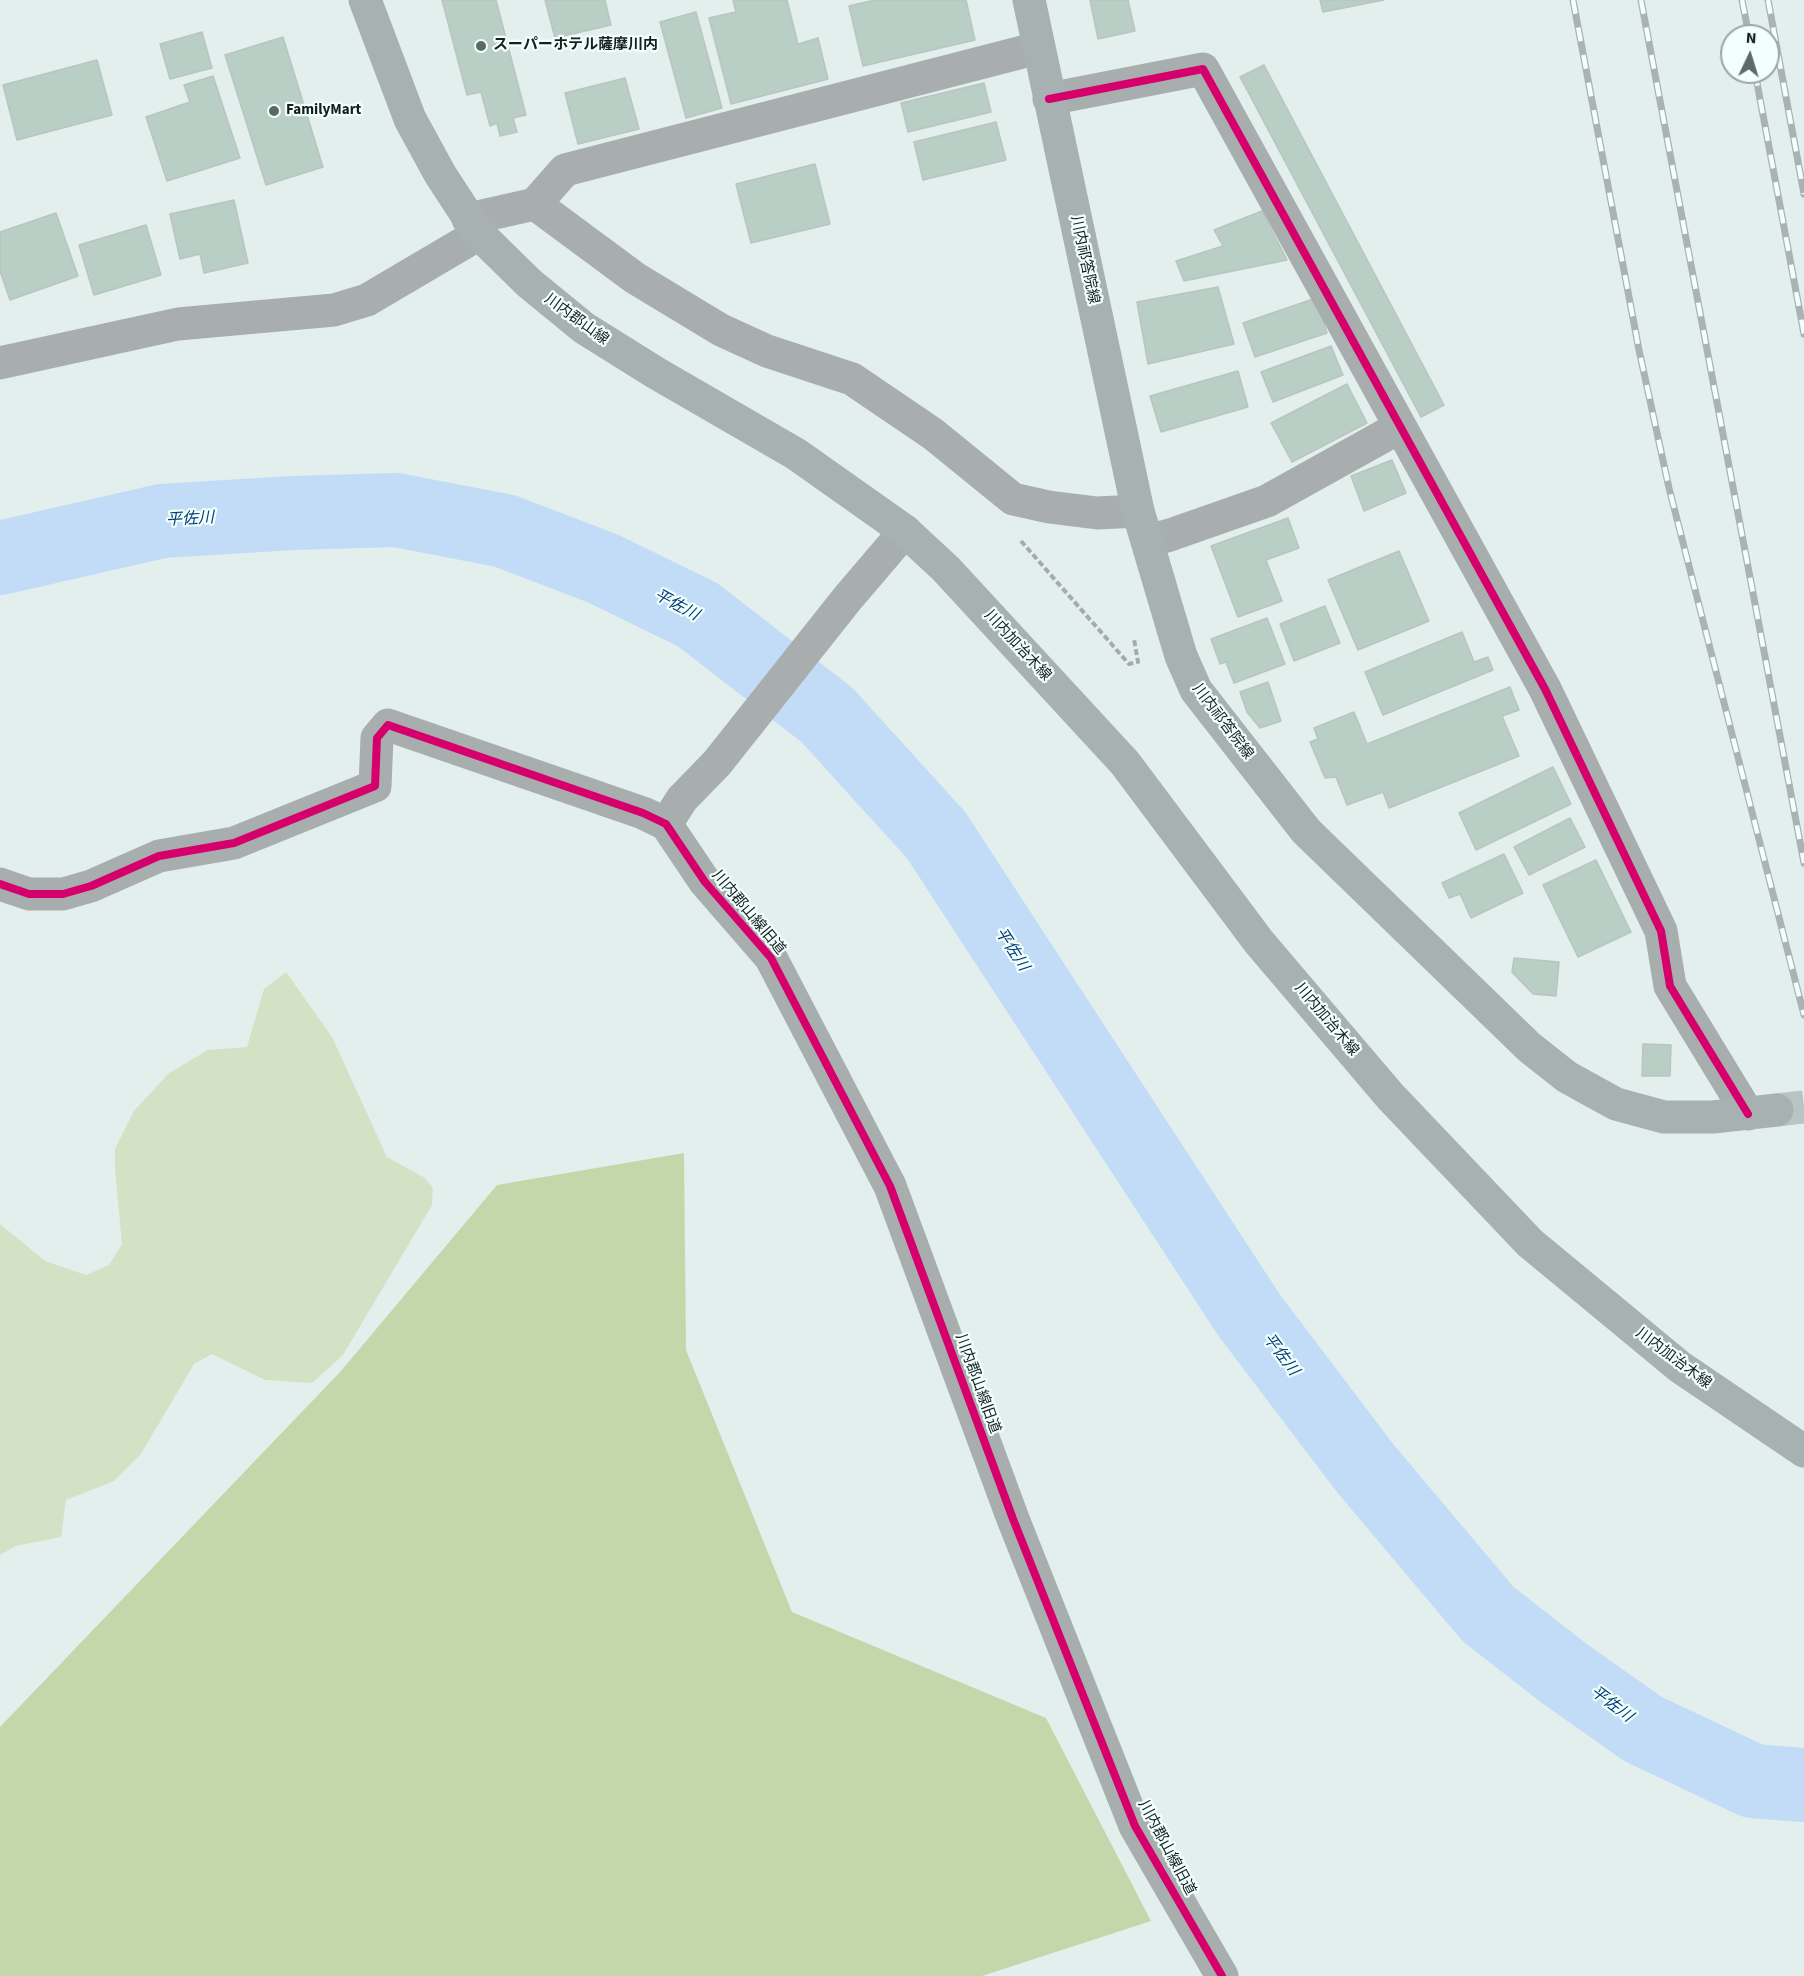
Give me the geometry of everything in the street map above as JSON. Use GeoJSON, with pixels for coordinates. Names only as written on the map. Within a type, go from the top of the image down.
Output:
{"type":"FeatureCollection","features":[{"type":"Feature","properties":{"kind":"main road","name":"川内郡山線"},"geometry":{"type":"LineString","coordinates":[[365,0],[411,119],[440,174],[474,227],[529,284],[584,328],[795,454],[905,531]]}},
{"type":"Feature","properties":{"kind":"main road","name":"川内祁答院線"},"geometry":{"type":"LineString","coordinates":[[1029,0],[1138,510],[1181,656],[1196,690],[1306,831],[1528,1047],[1567,1077],[1616,1104],[1664,1118],[1763,1112]]}},
{"type":"Feature","properties":{"kind":"main road","name":"川内加治木線"},"geometry":{"type":"LineString","coordinates":[[905,531],[946,569],[1125,763],[1259,942],[1390,1096],[1514,1227],[1680,1367],[1804,1451]]}},
{"type":"Feature","properties":{"kind":"street"},"geometry":{"type":"LineString","coordinates":[[0,363],[178,324],[334,310],[367,300],[474,227],[535,204],[565,170],[1038,48]]}},
{"type":"Feature","properties":{"kind":"street"},"geometry":{"type":"LineString","coordinates":[[1049,99],[1203,69],[1550,699],[1661,932],[1670,986],[1763,1112]]}},
{"type":"Feature","properties":{"kind":"street"},"geometry":{"type":"LineString","coordinates":[[535,204],[635,278],[721,330],[767,351],[852,379],[933,434],[1012,499],[1049,507],[1097,513],[1138,510]]}},
{"type":"Feature","properties":{"kind":"street"},"geometry":{"type":"LineString","coordinates":[[1148,541],[1267,501],[1400,427]]}},
{"type":"Feature","properties":{"kind":"street"},"geometry":{"type":"LineString","coordinates":[[0,884],[29,894],[63,894],[91,886],[159,856],[234,843],[375,786],[377,738],[388,725],[643,813],[666,825],[682,799],[717,763],[847,599],[905,531]]}},
{"type":"Feature","properties":{"kind":"street","name":"川内郡山線旧道"},"geometry":{"type":"LineString","coordinates":[[666,825],[705,882],[771,958],[890,1186],[1013,1519],[1135,1826],[1222,1976]]}},
{"type":"Feature","properties":{"kind":"green space"},"geometry":{"type":"Polygon","coordinates":[[[286,972],[332,1037],[387,1157],[425,1178],[433,1188],[432,1205],[343,1355],[312,1383],[265,1380],[212,1354],[194,1364],[141,1454],[114,1481],[66,1500],[61,1537],[16,1546],[0,1555],[0,1224],[45,1261],[86,1275],[109,1265],[122,1244],[115,1149],[134,1111],[169,1073],[208,1050],[247,1047],[264,989],[286,972]]]}},
{"type":"Feature","properties":{"kind":"green space"},"geometry":{"type":"Polygon","coordinates":[[[684,1153],[686,1350],[792,1612],[1046,1718],[1151,1921],[982,1976],[0,1976],[0,1727],[341,1371],[497,1185],[684,1153]]]}},
{"type":"Feature","properties":{"kind":"building","name":"スーパーホテル薩摩川内"},"geometry":{"type":"Polygon","coordinates":[[[442,0],[496,0],[526,115],[513,118],[517,132],[500,136],[497,123],[490,126],[481,92],[467,95],[442,0]]]}},
{"type":"Feature","properties":{"kind":"building"},"geometry":{"type":"Polygon","coordinates":[[[545,0],[605,0],[611,25],[555,38],[545,0]]]}},
{"type":"Feature","properties":{"kind":"building"},"geometry":{"type":"Polygon","coordinates":[[[733,0],[787,0],[798,44],[818,38],[828,79],[731,104],[709,18],[736,12],[733,0]]]}},
{"type":"Feature","properties":{"kind":"building"},"geometry":{"type":"Polygon","coordinates":[[[875,0],[966,0],[975,40],[863,66],[849,6],[875,0]]]}},
{"type":"Feature","properties":{"kind":"building"},"geometry":{"type":"Polygon","coordinates":[[[1090,0],[1128,0],[1135,31],[1098,39],[1090,0]]]}},
{"type":"Feature","properties":{"kind":"building"},"geometry":{"type":"Polygon","coordinates":[[[1320,0],[1384,0],[1323,12],[1320,0]]]}},
{"type":"Feature","properties":{"kind":"building"},"geometry":{"type":"Polygon","coordinates":[[[696,12],[722,108],[686,118],[660,22],[696,12]]]}},
{"type":"Feature","properties":{"kind":"building"},"geometry":{"type":"Polygon","coordinates":[[[202,32],[212,68],[170,79],[160,44],[202,32]]]}},
{"type":"Feature","properties":{"kind":"building","name":"FamilyMart"},"geometry":{"type":"Polygon","coordinates":[[[283,37],[323,167],[266,185],[225,55],[283,37]]]}},
{"type":"Feature","properties":{"kind":"building"},"geometry":{"type":"Polygon","coordinates":[[[97,60],[112,115],[17,140],[3,85],[97,60]]]}},
{"type":"Feature","properties":{"kind":"building"},"geometry":{"type":"Polygon","coordinates":[[[1264,65],[1444,405],[1421,417],[1240,77],[1264,65]]]}},
{"type":"Feature","properties":{"kind":"building"},"geometry":{"type":"Polygon","coordinates":[[[213,76],[240,158],[167,181],[146,117],[190,102],[184,85],[213,76]]]}},
{"type":"Feature","properties":{"kind":"building"},"geometry":{"type":"Polygon","coordinates":[[[625,78],[639,129],[578,144],[565,93],[625,78]]]}},
{"type":"Feature","properties":{"kind":"building"},"geometry":{"type":"Polygon","coordinates":[[[984,83],[991,112],[908,132],[901,103],[984,83]]]}},
{"type":"Feature","properties":{"kind":"building"},"geometry":{"type":"Polygon","coordinates":[[[996,122],[1006,160],[923,180],[914,142],[996,122]]]}},
{"type":"Feature","properties":{"kind":"building"},"geometry":{"type":"Polygon","coordinates":[[[815,164],[830,224],[751,243],[736,184],[815,164]]]}},
{"type":"Feature","properties":{"kind":"building"},"geometry":{"type":"Polygon","coordinates":[[[234,200],[248,263],[204,273],[200,254],[180,259],[170,214],[234,200]]]}},
{"type":"Feature","properties":{"kind":"building"},"geometry":{"type":"Polygon","coordinates":[[[1262,211],[1287,260],[1184,281],[1176,261],[1223,246],[1214,230],[1262,211]]]}},
{"type":"Feature","properties":{"kind":"building"},"geometry":{"type":"Polygon","coordinates":[[[56,213],[78,276],[10,300],[0,271],[0,232],[56,213]]]}},
{"type":"Feature","properties":{"kind":"building"},"geometry":{"type":"Polygon","coordinates":[[[146,225],[161,275],[94,295],[79,245],[146,225]]]}},
{"type":"Feature","properties":{"kind":"building"},"geometry":{"type":"Polygon","coordinates":[[[1218,287],[1234,344],[1148,364],[1137,302],[1218,287]]]}},
{"type":"Feature","properties":{"kind":"building"},"geometry":{"type":"Polygon","coordinates":[[[1316,298],[1327,333],[1255,357],[1243,323],[1316,298]]]}},
{"type":"Feature","properties":{"kind":"building"},"geometry":{"type":"Polygon","coordinates":[[[1331,346],[1343,375],[1273,402],[1261,372],[1331,346]]]}},
{"type":"Feature","properties":{"kind":"building"},"geometry":{"type":"Polygon","coordinates":[[[1238,371],[1248,407],[1161,432],[1150,396],[1238,371]]]}},
{"type":"Feature","properties":{"kind":"building"},"geometry":{"type":"Polygon","coordinates":[[[1347,384],[1367,423],[1292,462],[1271,423],[1347,384]]]}},
{"type":"Feature","properties":{"kind":"building"},"geometry":{"type":"Polygon","coordinates":[[[1392,460],[1406,493],[1364,511],[1351,476],[1392,460]]]}},
{"type":"Feature","properties":{"kind":"building"},"geometry":{"type":"Polygon","coordinates":[[[1288,518],[1299,548],[1266,560],[1282,601],[1238,617],[1211,546],[1288,518]]]}},
{"type":"Feature","properties":{"kind":"building"},"geometry":{"type":"Polygon","coordinates":[[[1399,551],[1429,621],[1358,650],[1328,580],[1399,551]]]}},
{"type":"Feature","properties":{"kind":"building"},"geometry":{"type":"Polygon","coordinates":[[[1325,606],[1340,643],[1294,661],[1280,624],[1325,606]]]}},
{"type":"Feature","properties":{"kind":"building"},"geometry":{"type":"Polygon","coordinates":[[[1267,618],[1285,664],[1234,683],[1226,662],[1220,664],[1211,639],[1267,618]]]}},
{"type":"Feature","properties":{"kind":"building"},"geometry":{"type":"Polygon","coordinates":[[[1462,632],[1474,662],[1488,657],[1493,670],[1383,715],[1365,672],[1462,632]]]}},
{"type":"Feature","properties":{"kind":"building"},"geometry":{"type":"Polygon","coordinates":[[[1268,682],[1281,721],[1260,728],[1247,712],[1240,692],[1268,682]]]}},
{"type":"Feature","properties":{"kind":"building"},"geometry":{"type":"Polygon","coordinates":[[[1510,687],[1519,710],[1502,716],[1519,756],[1389,808],[1383,792],[1347,805],[1336,777],[1325,778],[1310,742],[1318,739],[1314,728],[1354,712],[1367,744],[1510,687]]]}},
{"type":"Feature","properties":{"kind":"building"},"geometry":{"type":"Polygon","coordinates":[[[1553,767],[1571,804],[1476,850],[1459,813],[1553,767]]]}},
{"type":"Feature","properties":{"kind":"building"},"geometry":{"type":"Polygon","coordinates":[[[1570,818],[1585,847],[1529,875],[1514,847],[1570,818]]]}},
{"type":"Feature","properties":{"kind":"building"},"geometry":{"type":"Polygon","coordinates":[[[1504,854],[1523,893],[1471,918],[1460,894],[1449,898],[1442,883],[1504,854]]]}},
{"type":"Feature","properties":{"kind":"building"},"geometry":{"type":"Polygon","coordinates":[[[1596,860],[1631,932],[1578,957],[1543,885],[1596,860]]]}},
{"type":"Feature","properties":{"kind":"building"},"geometry":{"type":"Polygon","coordinates":[[[1514,958],[1559,962],[1556,996],[1533,994],[1512,972],[1514,958]]]}},
{"type":"Feature","properties":{"kind":"building"},"geometry":{"type":"Polygon","coordinates":[[[1643,1044],[1671,1045],[1670,1076],[1642,1076],[1643,1044]]]}},
{"type":"Feature","properties":{"kind":"waterway","name":"平佐川"},"geometry":{"type":"LineString","coordinates":[[0,558],[162,521],[293,513],[396,510],[505,531],[604,569],[698,615],[827,715],[936,835],[1249,1315],[1365,1468],[1488,1614],[1565,1674],[1643,1729],[1753,1781],[1804,1785]]}},
{"type":"Feature","properties":{"kind":"tunnel"},"geometry":{"type":"LineString","coordinates":[[1777,1110],[1804,1107]]}},
{"type":"Feature","properties":{"kind":"railway"},"geometry":{"type":"LineString","coordinates":[[1573,0],[1639,350],[1669,488],[1804,1015]]}},
{"type":"Feature","properties":{"kind":"railway"},"geometry":{"type":"LineString","coordinates":[[1641,0],[1804,863]]}},
{"type":"Feature","properties":{"kind":"railway"},"geometry":{"type":"LineString","coordinates":[[1742,0],[1747,24]]}},
{"type":"Feature","properties":{"kind":"railway"},"geometry":{"type":"LineString","coordinates":[[1768,0],[1804,194]]}},
{"type":"Feature","properties":{"kind":"railway"},"geometry":{"type":"LineString","coordinates":[[1757,84],[1804,334]]}},
{"type":"Feature","properties":{"kind":"cycle path"},"geometry":{"type":"LineString","coordinates":[[1049,99],[1203,69],[1545,689],[1661,931],[1670,986],[1748,1114]]}},
{"type":"Feature","properties":{"kind":"cycle path"},"geometry":{"type":"LineString","coordinates":[[0,884],[29,894],[63,894],[91,886],[159,856],[234,843],[375,786],[377,738],[388,725],[643,813],[666,824],[705,882],[771,958],[890,1186],[1013,1519],[1135,1826],[1222,1976]]}},
{"type":"Feature","properties":{"kind":"place","name":"スーパーホテル薩摩川内"},"geometry":{"type":"Point","coordinates":[481,46]}},
{"type":"Feature","properties":{"kind":"place","name":"FamilyMart"},"geometry":{"type":"Point","coordinates":[274,111]}}]}
